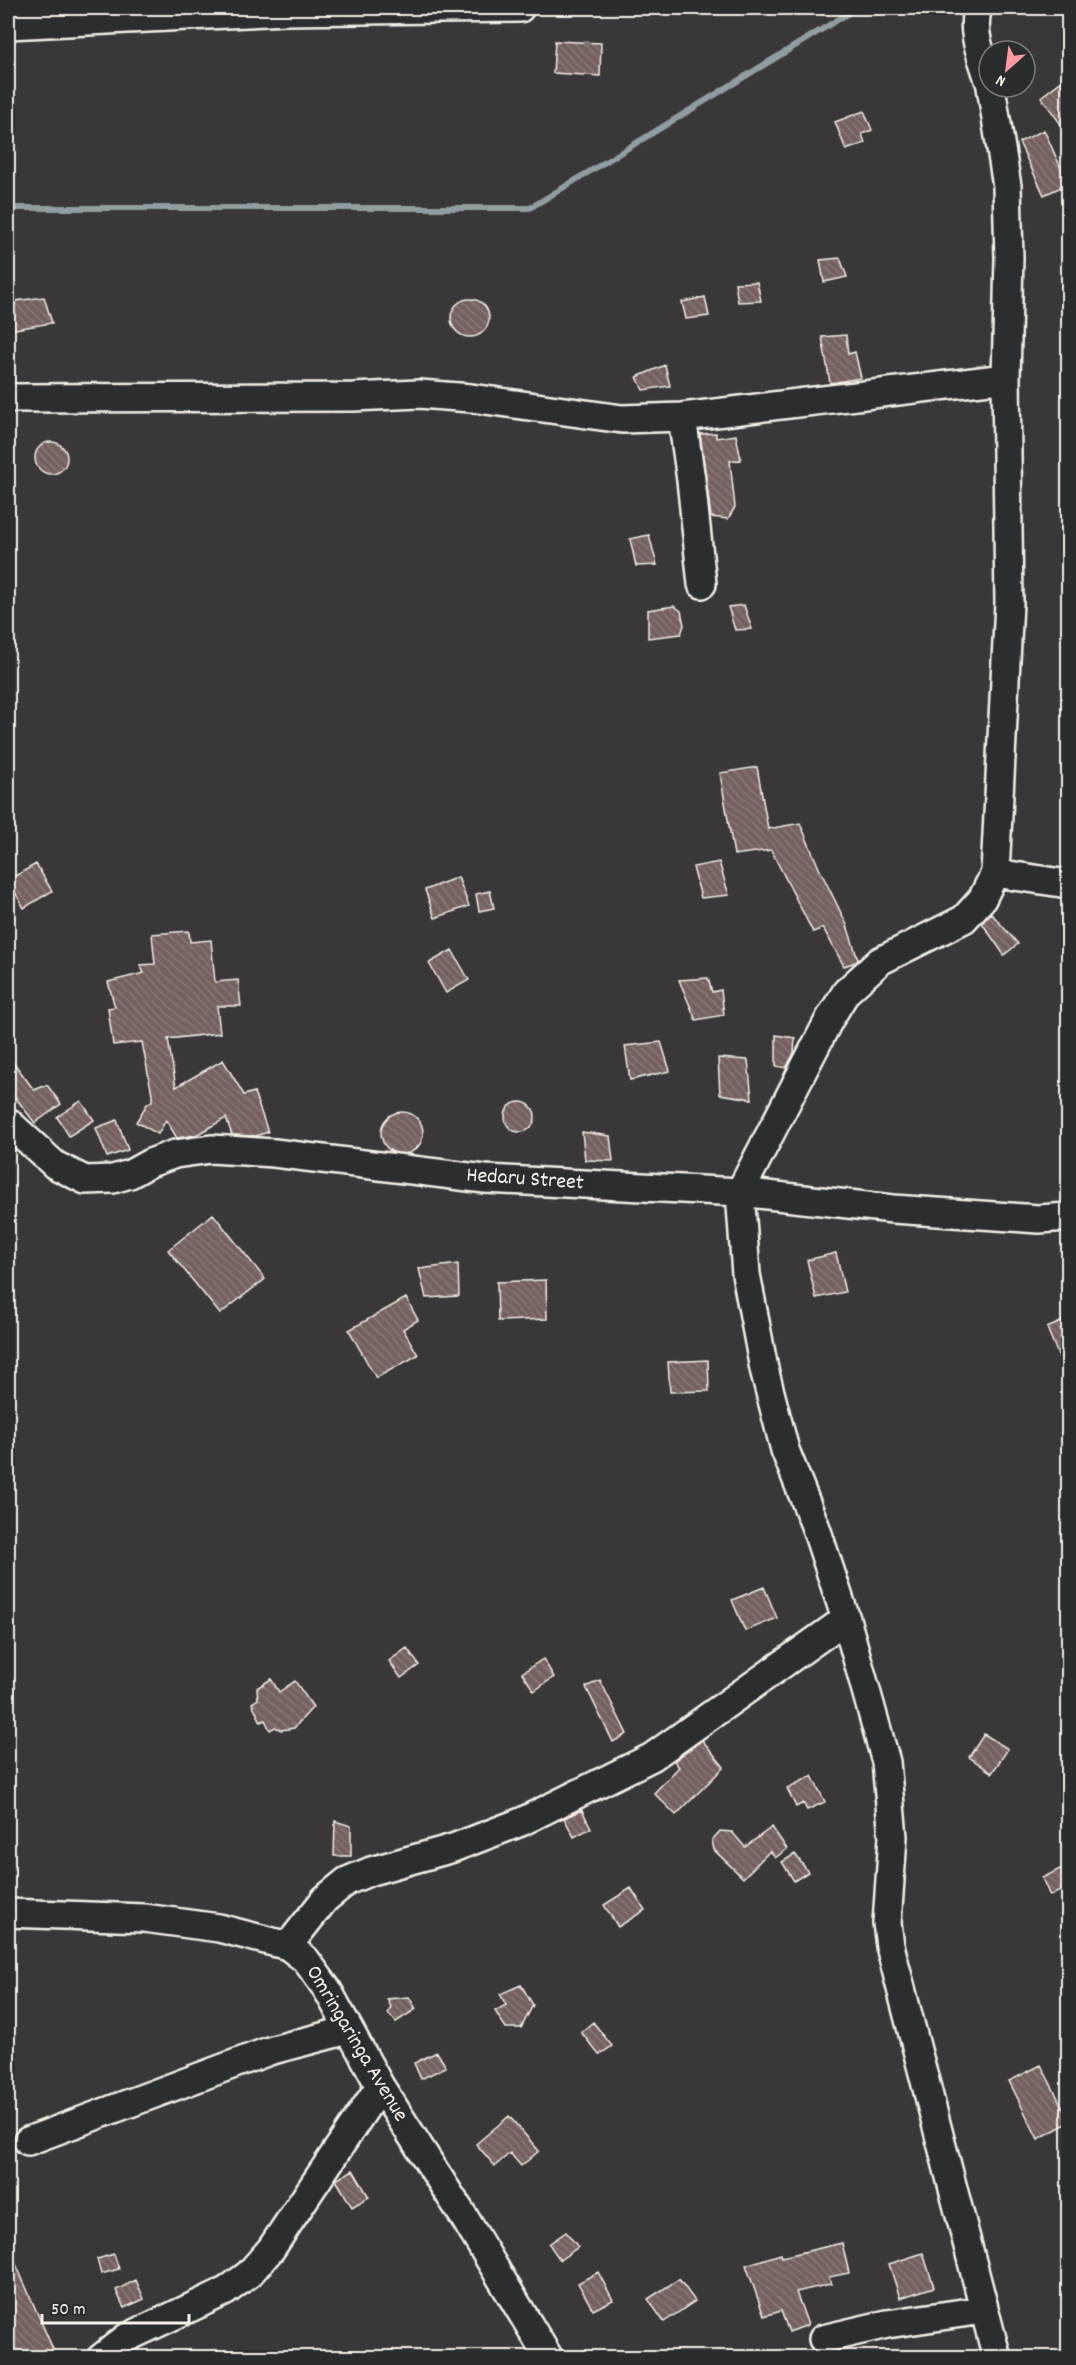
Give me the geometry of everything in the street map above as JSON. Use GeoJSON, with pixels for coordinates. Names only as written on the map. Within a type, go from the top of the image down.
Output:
{"type":"FeatureCollection","features":[{"type":"Feature","properties":{"kind":"street"},"geometry":{"type":"LineString","coordinates":[[8,25],[285,11],[520,8]]}},
{"type":"Feature","properties":{"kind":"street"},"geometry":{"type":"LineString","coordinates":[[977,39],[974,19],[978,8]]}},
{"type":"Feature","properties":{"kind":"street"},"geometry":{"type":"LineString","coordinates":[[993,99],[1007,186],[1009,258],[1006,378],[1009,603],[995,873],[982,899],[964,918],[880,961],[846,992],[828,1020],[740,1192],[746,1274],[764,1369],[785,1449],[816,1528],[846,1619],[886,1762],[893,1837],[887,1923],[890,1946],[997,2358]]}},
{"type":"Feature","properties":{"kind":"street"},"geometry":{"type":"LineString","coordinates":[[8,398],[353,397],[418,394],[471,398],[621,419],[682,417],[1006,378]]}},
{"type":"Feature","properties":{"kind":"street"},"geometry":{"type":"LineString","coordinates":[[682,417],[692,480],[702,584]]}},
{"type":"Feature","properties":{"kind":"street"},"geometry":{"type":"LineString","coordinates":[[995,873],[1068,884]]}},
{"type":"Feature","properties":{"kind":"street","name":"Hedaru Street"},"geometry":{"type":"LineString","coordinates":[[8,1122],[56,1165],[85,1180],[112,1179],[130,1174],[150,1163],[175,1154],[211,1149],[273,1153],[485,1179],[740,1192],[893,1209],[1039,1219],[1068,1217]]}},
{"type":"Feature","properties":{"kind":"street"},"geometry":{"type":"LineString","coordinates":[[288,1946],[325,1899],[347,1881],[370,1871],[453,1848],[521,1822],[652,1757],[846,1619]]}},
{"type":"Feature","properties":{"kind":"street","name":"Omringaringa Avenue"},"geometry":{"type":"LineString","coordinates":[[8,1913],[144,1918],[219,1928],[288,1946],[306,1960],[327,1989],[380,2086],[476,2236],[549,2358]]}},
{"type":"Feature","properties":{"kind":"street"},"geometry":{"type":"LineString","coordinates":[[28,2141],[269,2051],[348,2030]]}},
{"type":"Feature","properties":{"kind":"street"},"geometry":{"type":"LineString","coordinates":[[101,2358],[126,2338],[226,2291],[249,2274],[271,2249],[380,2086]]}},
{"type":"Feature","properties":{"kind":"street"},"geometry":{"type":"LineString","coordinates":[[823,2339],[887,2324],[983,2310]]}},
{"type":"Feature","properties":{"kind":"building"},"geometry":{"type":"Polygon","coordinates":[[[555,41],[601,43],[600,76],[553,73],[555,41]]]}},
{"type":"Feature","properties":{"kind":"building"},"geometry":{"type":"Polygon","coordinates":[[[1068,76],[1068,134],[1041,97],[1068,76]]]}},
{"type":"Feature","properties":{"kind":"building"},"geometry":{"type":"Polygon","coordinates":[[[864,111],[872,130],[862,134],[865,143],[846,150],[835,122],[864,111]]]}},
{"type":"Feature","properties":{"kind":"building"},"geometry":{"type":"Polygon","coordinates":[[[1044,130],[1068,184],[1044,195],[1019,142],[1044,130]]]}},
{"type":"Feature","properties":{"kind":"building"},"geometry":{"type":"Polygon","coordinates":[[[840,258],[847,277],[824,282],[820,260],[840,258]]]}},
{"type":"Feature","properties":{"kind":"building"},"geometry":{"type":"Polygon","coordinates":[[[757,282],[761,301],[738,302],[735,283],[757,282]]]}},
{"type":"Feature","properties":{"kind":"building"},"geometry":{"type":"Polygon","coordinates":[[[44,297],[52,323],[8,330],[8,302],[44,297]]]}},
{"type":"Feature","properties":{"kind":"building"},"geometry":{"type":"Polygon","coordinates":[[[705,297],[709,316],[686,319],[682,302],[705,297]]]}},
{"type":"Feature","properties":{"kind":"building"},"geometry":{"type":"Polygon","coordinates":[[[470,299],[483,305],[489,318],[483,331],[470,337],[457,331],[451,318],[457,305],[470,299]]]}},
{"type":"Feature","properties":{"kind":"building"},"geometry":{"type":"Polygon","coordinates":[[[846,335],[848,354],[855,352],[861,378],[830,383],[822,337],[846,335]]]}},
{"type":"Feature","properties":{"kind":"building"},"geometry":{"type":"Polygon","coordinates":[[[665,365],[670,386],[643,390],[637,377],[665,365]]]}},
{"type":"Feature","properties":{"kind":"building"},"geometry":{"type":"Polygon","coordinates":[[[716,433],[716,438],[736,435],[741,460],[730,461],[735,507],[728,519],[711,517],[700,434],[716,433]]]}},
{"type":"Feature","properties":{"kind":"building"},"geometry":{"type":"Polygon","coordinates":[[[51,442],[63,446],[67,458],[63,470],[51,474],[39,470],[35,458],[39,446],[51,442]]]}},
{"type":"Feature","properties":{"kind":"building"},"geometry":{"type":"Polygon","coordinates":[[[649,535],[657,565],[636,566],[630,539],[649,535]]]}},
{"type":"Feature","properties":{"kind":"building"},"geometry":{"type":"Polygon","coordinates":[[[744,605],[752,629],[735,630],[728,607],[744,605]]]}},
{"type":"Feature","properties":{"kind":"building"},"geometry":{"type":"Polygon","coordinates":[[[674,606],[681,611],[684,625],[681,634],[648,638],[648,610],[674,606]]]}},
{"type":"Feature","properties":{"kind":"building"},"geometry":{"type":"Polygon","coordinates":[[[757,767],[768,829],[800,823],[847,925],[858,960],[856,962],[844,966],[823,928],[813,932],[771,850],[734,855],[720,773],[757,767]]]}},
{"type":"Feature","properties":{"kind":"building"},"geometry":{"type":"Polygon","coordinates":[[[719,862],[729,895],[701,898],[693,867],[719,862]]]}},
{"type":"Feature","properties":{"kind":"building"},"geometry":{"type":"Polygon","coordinates":[[[36,864],[52,891],[24,908],[8,880],[36,864]]]}},
{"type":"Feature","properties":{"kind":"building"},"geometry":{"type":"Polygon","coordinates":[[[458,877],[469,906],[435,918],[425,890],[458,877]]]}},
{"type":"Feature","properties":{"kind":"building"},"geometry":{"type":"Polygon","coordinates":[[[490,891],[494,908],[479,911],[476,894],[490,891]]]}},
{"type":"Feature","properties":{"kind":"building"},"geometry":{"type":"Polygon","coordinates":[[[991,913],[1018,944],[1004,955],[982,923],[991,913]]]}},
{"type":"Feature","properties":{"kind":"building"},"geometry":{"type":"Polygon","coordinates":[[[189,931],[190,942],[211,940],[215,982],[238,980],[241,1006],[217,1006],[220,1033],[168,1039],[176,1087],[223,1060],[244,1095],[254,1092],[268,1132],[256,1136],[232,1135],[226,1118],[196,1135],[177,1138],[166,1120],[158,1134],[136,1122],[147,1104],[152,1101],[142,1042],[113,1045],[108,1008],[115,1007],[108,982],[144,973],[140,965],[155,964],[152,934],[189,931]]]}},
{"type":"Feature","properties":{"kind":"building"},"geometry":{"type":"Polygon","coordinates":[[[452,950],[469,980],[446,993],[429,963],[452,950]]]}},
{"type":"Feature","properties":{"kind":"building"},"geometry":{"type":"Polygon","coordinates":[[[708,978],[712,992],[721,990],[724,1015],[696,1020],[679,980],[708,978]]]}},
{"type":"Feature","properties":{"kind":"building"},"geometry":{"type":"Polygon","coordinates":[[[776,1035],[795,1038],[794,1053],[786,1068],[776,1066],[776,1035]]]}},
{"type":"Feature","properties":{"kind":"building"},"geometry":{"type":"Polygon","coordinates":[[[661,1042],[670,1071],[630,1080],[625,1046],[661,1042]]]}},
{"type":"Feature","properties":{"kind":"building"},"geometry":{"type":"Polygon","coordinates":[[[8,1055],[34,1090],[47,1085],[61,1104],[35,1123],[8,1088],[8,1055]]]}},
{"type":"Feature","properties":{"kind":"building"},"geometry":{"type":"Polygon","coordinates":[[[718,1058],[748,1060],[752,1099],[720,1094],[718,1058]]]}},
{"type":"Feature","properties":{"kind":"building"},"geometry":{"type":"Polygon","coordinates":[[[81,1101],[94,1120],[69,1136],[57,1117],[81,1101]]]}},
{"type":"Feature","properties":{"kind":"building"},"geometry":{"type":"Polygon","coordinates":[[[520,1102],[526,1103],[534,1111],[534,1123],[526,1131],[520,1132],[514,1131],[506,1123],[505,1117],[506,1111],[514,1103],[520,1102]]]}},
{"type":"Feature","properties":{"kind":"building"},"geometry":{"type":"Polygon","coordinates":[[[402,1112],[417,1118],[423,1133],[417,1148],[402,1154],[387,1148],[381,1133],[387,1118],[402,1112]]]}},
{"type":"Feature","properties":{"kind":"building"},"geometry":{"type":"Polygon","coordinates":[[[117,1120],[128,1150],[107,1157],[96,1128],[117,1120]]]}},
{"type":"Feature","properties":{"kind":"building"},"geometry":{"type":"Polygon","coordinates":[[[582,1132],[610,1136],[613,1161],[585,1160],[582,1132]]]}},
{"type":"Feature","properties":{"kind":"building"},"geometry":{"type":"Polygon","coordinates":[[[213,1214],[265,1279],[220,1314],[168,1250],[213,1214]]]}},
{"type":"Feature","properties":{"kind":"building"},"geometry":{"type":"Polygon","coordinates":[[[836,1253],[845,1292],[816,1298],[807,1260],[836,1253]]]}},
{"type":"Feature","properties":{"kind":"building"},"geometry":{"type":"Polygon","coordinates":[[[458,1264],[459,1296],[426,1298],[419,1269],[458,1264]]]}},
{"type":"Feature","properties":{"kind":"building"},"geometry":{"type":"Polygon","coordinates":[[[546,1280],[547,1319],[498,1321],[497,1282],[546,1280]]]}},
{"type":"Feature","properties":{"kind":"building"},"geometry":{"type":"Polygon","coordinates":[[[406,1298],[418,1320],[403,1329],[418,1355],[376,1378],[349,1330],[406,1298]]]}},
{"type":"Feature","properties":{"kind":"building"},"geometry":{"type":"Polygon","coordinates":[[[1068,1319],[1068,1379],[1047,1328],[1068,1319]]]}},
{"type":"Feature","properties":{"kind":"building"},"geometry":{"type":"Polygon","coordinates":[[[708,1360],[709,1391],[670,1392],[668,1362],[708,1360]]]}},
{"type":"Feature","properties":{"kind":"building"},"geometry":{"type":"Polygon","coordinates":[[[764,1587],[777,1618],[745,1631],[732,1600],[764,1587]]]}},
{"type":"Feature","properties":{"kind":"building"},"geometry":{"type":"Polygon","coordinates":[[[407,1648],[419,1665],[401,1678],[389,1661],[407,1648]]]}},
{"type":"Feature","properties":{"kind":"building"},"geometry":{"type":"Polygon","coordinates":[[[543,1659],[554,1677],[534,1691],[522,1673],[543,1659]]]}},
{"type":"Feature","properties":{"kind":"building"},"geometry":{"type":"Polygon","coordinates":[[[271,1679],[279,1692],[295,1681],[313,1707],[294,1728],[281,1730],[275,1727],[270,1730],[265,1720],[261,1722],[252,1703],[258,1699],[257,1688],[271,1679]]]}},
{"type":"Feature","properties":{"kind":"building"},"geometry":{"type":"Polygon","coordinates":[[[600,1680],[627,1734],[613,1742],[586,1687],[600,1680]]]}},
{"type":"Feature","properties":{"kind":"building"},"geometry":{"type":"Polygon","coordinates":[[[984,1734],[1008,1749],[992,1773],[969,1757],[984,1734]]]}},
{"type":"Feature","properties":{"kind":"building"},"geometry":{"type":"Polygon","coordinates":[[[702,1740],[724,1767],[676,1815],[654,1793],[679,1767],[674,1761],[702,1740]]]}},
{"type":"Feature","properties":{"kind":"building"},"geometry":{"type":"Polygon","coordinates":[[[812,1776],[825,1802],[807,1810],[803,1803],[796,1807],[787,1788],[812,1776]]]}},
{"type":"Feature","properties":{"kind":"building"},"geometry":{"type":"Polygon","coordinates":[[[582,1810],[591,1828],[574,1837],[564,1818],[582,1810]]]}},
{"type":"Feature","properties":{"kind":"building"},"geometry":{"type":"Polygon","coordinates":[[[335,1821],[351,1826],[351,1856],[334,1856],[335,1821]]]}},
{"type":"Feature","properties":{"kind":"building"},"geometry":{"type":"Polygon","coordinates":[[[772,1827],[787,1849],[775,1858],[770,1851],[743,1878],[714,1850],[712,1840],[720,1831],[732,1832],[745,1847],[772,1827]]]}},
{"type":"Feature","properties":{"kind":"building"},"geometry":{"type":"Polygon","coordinates":[[[795,1854],[808,1872],[794,1881],[782,1862],[795,1854]]]}},
{"type":"Feature","properties":{"kind":"building"},"geometry":{"type":"Polygon","coordinates":[[[1068,1865],[1068,1887],[1050,1896],[1042,1878],[1068,1865]]]}},
{"type":"Feature","properties":{"kind":"building"},"geometry":{"type":"Polygon","coordinates":[[[631,1888],[645,1910],[618,1927],[604,1905],[631,1888]]]}},
{"type":"Feature","properties":{"kind":"building"},"geometry":{"type":"Polygon","coordinates":[[[521,1985],[533,2005],[521,2028],[506,2028],[495,2011],[506,2005],[500,1994],[521,1985]]]}},
{"type":"Feature","properties":{"kind":"building"},"geometry":{"type":"Polygon","coordinates":[[[409,1997],[416,2009],[396,2022],[388,2013],[391,2007],[387,1999],[409,1997]]]}},
{"type":"Feature","properties":{"kind":"building"},"geometry":{"type":"Polygon","coordinates":[[[593,2022],[612,2046],[599,2055],[581,2032],[593,2022]]]}},
{"type":"Feature","properties":{"kind":"building"},"geometry":{"type":"Polygon","coordinates":[[[437,2052],[446,2067],[421,2079],[414,2063],[437,2052]]]}},
{"type":"Feature","properties":{"kind":"building"},"geometry":{"type":"Polygon","coordinates":[[[1041,2065],[1068,2118],[1068,2123],[1038,2139],[1009,2081],[1041,2065]]]}},
{"type":"Feature","properties":{"kind":"building"},"geometry":{"type":"Polygon","coordinates":[[[509,2116],[539,2151],[521,2166],[510,2153],[495,2166],[476,2144],[509,2116]]]}},
{"type":"Feature","properties":{"kind":"building"},"geometry":{"type":"Polygon","coordinates":[[[353,2170],[369,2197],[352,2207],[336,2180],[353,2170]]]}},
{"type":"Feature","properties":{"kind":"building"},"geometry":{"type":"Polygon","coordinates":[[[566,2232],[578,2247],[560,2260],[549,2244],[566,2232]]]}},
{"type":"Feature","properties":{"kind":"building"},"geometry":{"type":"Polygon","coordinates":[[[842,2243],[849,2273],[829,2277],[831,2284],[796,2292],[808,2325],[789,2332],[781,2311],[764,2316],[746,2265],[781,2254],[782,2257],[842,2243]]]}},
{"type":"Feature","properties":{"kind":"building"},"geometry":{"type":"Polygon","coordinates":[[[8,2246],[53,2349],[40,2358],[20,2358],[8,2343],[8,2246]]]}},
{"type":"Feature","properties":{"kind":"building"},"geometry":{"type":"Polygon","coordinates":[[[923,2253],[934,2287],[900,2298],[889,2264],[923,2253]]]}},
{"type":"Feature","properties":{"kind":"building"},"geometry":{"type":"Polygon","coordinates":[[[114,2254],[119,2269],[101,2274],[97,2259],[114,2254]]]}},
{"type":"Feature","properties":{"kind":"building"},"geometry":{"type":"Polygon","coordinates":[[[598,2272],[613,2300],[593,2310],[578,2283],[598,2272]]]}},
{"type":"Feature","properties":{"kind":"building"},"geometry":{"type":"Polygon","coordinates":[[[679,2279],[695,2301],[664,2322],[648,2299],[679,2279]]]}},
{"type":"Feature","properties":{"kind":"building"},"geometry":{"type":"Polygon","coordinates":[[[136,2280],[144,2299],[124,2308],[116,2290],[136,2280]]]}},
{"type":"Feature","properties":{"kind":"waterway"},"geometry":{"type":"LineString","coordinates":[[8,208],[530,208],[857,8]]}}]}
